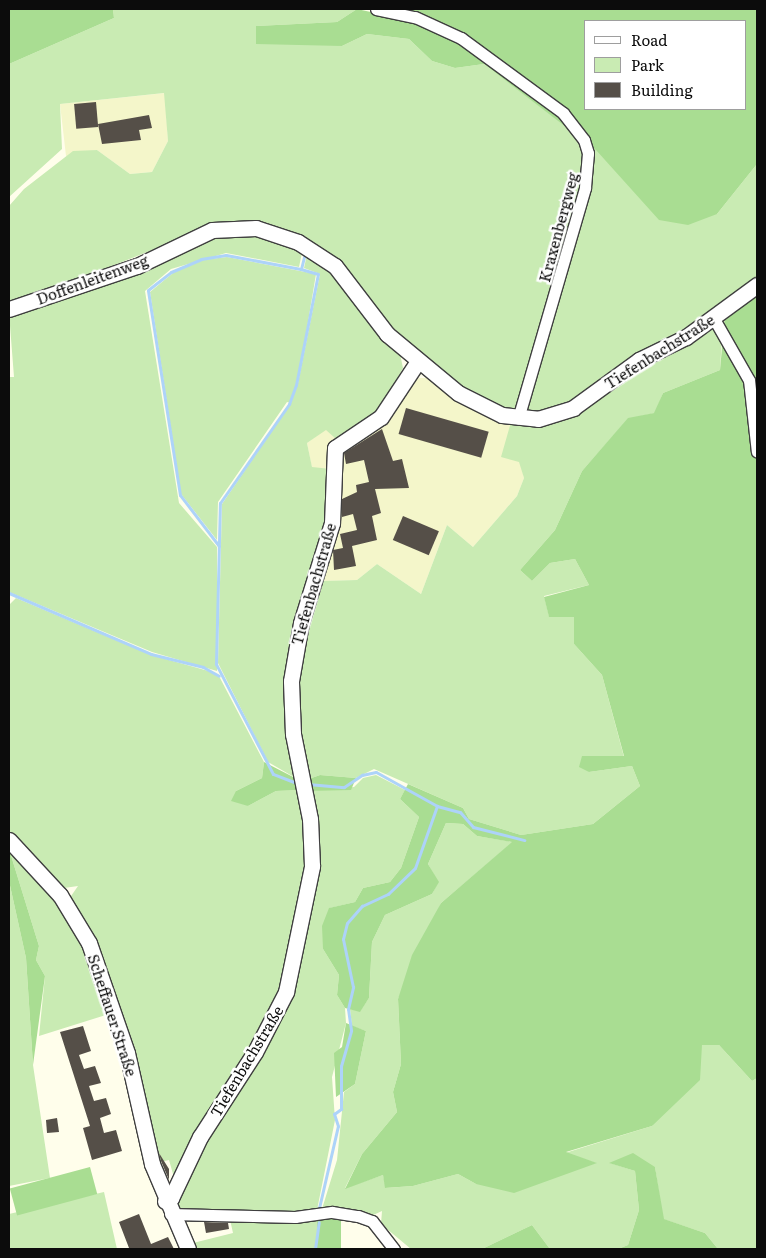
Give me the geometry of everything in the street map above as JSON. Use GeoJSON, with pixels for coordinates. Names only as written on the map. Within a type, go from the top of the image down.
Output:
{"type":"FeatureCollection","features":[{"type":"Feature","properties":{"kind":"street","name":"Kraxenbergweg"},"geometry":{"type":"LineString","coordinates":[[376,9],[415,17],[461,38],[563,113],[584,140],[588,153],[585,188],[518,418]]}},
{"type":"Feature","properties":{"kind":"street","name":"Doffenleitenweg"},"geometry":{"type":"LineString","coordinates":[[9,309],[137,266],[212,230],[256,228],[298,242],[335,266],[367,311],[418,361]]}},
{"type":"Feature","properties":{"kind":"street","name":"Tiefenbachstraße"},"geometry":{"type":"LineString","coordinates":[[167,1208],[200,1137],[255,1052],[286,992],[312,866],[310,819],[293,734],[291,681],[301,623],[332,524],[334,448],[381,417],[418,361],[458,393],[518,418],[554,416],[573,408],[639,360],[686,337],[757,285]]}},
{"type":"Feature","properties":{"kind":"street"},"geometry":{"type":"LineString","coordinates":[[713,317],[749,380],[757,452]]}},
{"type":"Feature","properties":{"kind":"street","name":"Scheffauer Straße"},"geometry":{"type":"LineString","coordinates":[[9,840],[65,902],[89,943],[125,1045],[167,1208],[188,1249]]}},
{"type":"Feature","properties":{"kind":"street"},"geometry":{"type":"LineString","coordinates":[[167,1208],[295,1217],[332,1212],[358,1216],[372,1221],[394,1249]]}},
{"type":"Feature","properties":{"kind":"green space"},"geometry":{"type":"Polygon","coordinates":[[[9,9],[113,9],[114,18],[9,64],[9,9]]]}},
{"type":"Feature","properties":{"kind":"green space"},"geometry":{"type":"Polygon","coordinates":[[[113,9],[357,9],[337,22],[256,26],[342,46],[367,34],[409,39],[432,61],[455,68],[484,64],[579,136],[586,165],[519,405],[511,412],[481,402],[408,350],[313,246],[210,227],[9,307],[9,206],[24,189],[73,151],[97,150],[130,174],[152,172],[168,141],[164,93],[60,104],[62,149],[9,197],[9,64],[114,18],[113,9]]]}},
{"type":"Feature","properties":{"kind":"green space"},"geometry":{"type":"Polygon","coordinates":[[[357,9],[407,20],[410,9],[757,9],[757,164],[717,214],[688,225],[659,220],[596,150],[484,64],[455,68],[432,61],[409,39],[367,34],[342,46],[256,44],[256,26],[337,22],[357,9]]]}},
{"type":"Feature","properties":{"kind":"green space"},"geometry":{"type":"Polygon","coordinates":[[[165,93],[168,141],[152,172],[130,174],[97,150],[66,156],[60,104],[165,93]]]}},
{"type":"Feature","properties":{"kind":"green space"},"geometry":{"type":"Polygon","coordinates":[[[589,144],[717,214],[757,164],[757,280],[565,408],[526,415],[569,257],[589,144]]]}},
{"type":"Feature","properties":{"kind":"green space"},"geometry":{"type":"Polygon","coordinates":[[[236,230],[303,248],[299,267],[226,253],[171,269],[145,291],[179,503],[217,547],[217,671],[152,652],[9,592],[9,377],[14,377],[9,313],[185,243],[236,230]]]}},
{"type":"Feature","properties":{"kind":"green space"},"geometry":{"type":"Polygon","coordinates":[[[308,250],[319,257],[399,349],[403,368],[378,414],[336,439],[326,430],[307,443],[312,467],[331,469],[327,527],[297,622],[299,780],[268,762],[218,663],[222,504],[291,403],[287,402],[218,502],[217,540],[181,494],[150,292],[173,273],[202,260],[227,257],[316,274],[297,388],[320,274],[304,268],[308,250]]]}},
{"type":"Feature","properties":{"kind":"green space"},"geometry":{"type":"Polygon","coordinates":[[[757,290],[757,1078],[752,1081],[719,1045],[702,1045],[700,1080],[652,1126],[566,1152],[597,1163],[514,1193],[476,1184],[458,1174],[413,1186],[385,1188],[383,1175],[345,1189],[362,1154],[397,1112],[393,1092],[401,1064],[398,999],[412,955],[441,903],[512,842],[477,836],[463,824],[446,823],[428,864],[439,882],[432,894],[385,915],[372,942],[369,998],[360,1012],[345,1008],[337,995],[339,975],[323,949],[322,926],[329,908],[355,902],[363,888],[390,882],[401,868],[419,817],[400,799],[408,784],[463,808],[469,819],[521,835],[593,824],[640,786],[632,766],[589,772],[579,767],[582,756],[624,756],[602,675],[574,644],[574,617],[549,617],[544,597],[589,585],[575,559],[550,563],[532,581],[520,570],[555,530],[582,471],[628,418],[654,413],[663,393],[720,370],[725,314],[757,290]]]}},
{"type":"Feature","properties":{"kind":"green space"},"geometry":{"type":"Polygon","coordinates":[[[712,327],[722,338],[720,370],[663,393],[655,413],[628,419],[582,471],[555,530],[520,570],[532,581],[550,563],[575,559],[589,585],[544,596],[549,616],[574,617],[574,644],[602,675],[624,757],[583,756],[589,772],[632,766],[640,786],[593,824],[521,835],[469,819],[463,808],[374,769],[356,778],[320,775],[306,780],[296,735],[297,653],[321,581],[357,580],[377,564],[421,594],[447,525],[473,547],[517,496],[524,478],[519,462],[501,457],[511,422],[528,424],[712,327]]]}},
{"type":"Feature","properties":{"kind":"green space"},"geometry":{"type":"Polygon","coordinates":[[[431,378],[511,422],[524,478],[517,496],[473,547],[447,525],[421,594],[377,564],[357,580],[321,581],[331,469],[312,468],[307,443],[326,429],[336,439],[407,381],[431,378]]]}},
{"type":"Feature","properties":{"kind":"green space"},"geometry":{"type":"Polygon","coordinates":[[[16,598],[151,655],[212,672],[220,678],[264,762],[262,778],[236,791],[248,806],[276,791],[302,790],[310,849],[282,993],[175,1181],[169,1160],[156,1163],[69,899],[78,886],[64,888],[9,836],[9,605],[16,598]]]}},
{"type":"Feature","properties":{"kind":"green space"},"geometry":{"type":"Polygon","coordinates":[[[264,762],[299,780],[302,790],[276,791],[248,806],[231,801],[236,791],[262,778],[264,762]]]}},
{"type":"Feature","properties":{"kind":"green space"},"geometry":{"type":"Polygon","coordinates":[[[320,775],[356,778],[351,790],[307,791],[306,780],[320,775]]]}},
{"type":"Feature","properties":{"kind":"green space"},"geometry":{"type":"Polygon","coordinates":[[[376,775],[405,790],[400,799],[419,817],[401,868],[390,882],[363,888],[355,902],[330,908],[323,949],[339,975],[337,995],[345,1008],[346,1023],[332,1077],[335,1120],[317,1210],[282,1214],[179,1209],[174,1203],[180,1183],[258,1053],[311,896],[307,791],[354,787],[363,778],[376,775]]]}},
{"type":"Feature","properties":{"kind":"green space"},"geometry":{"type":"Polygon","coordinates":[[[446,823],[463,824],[477,836],[513,842],[441,903],[398,999],[401,1064],[393,1092],[397,1112],[362,1154],[345,1188],[383,1175],[386,1188],[413,1186],[458,1174],[476,1184],[596,1163],[565,1153],[652,1126],[702,1045],[719,1045],[752,1081],[757,1078],[757,1249],[718,1249],[705,1233],[663,1219],[655,1167],[610,1163],[635,1171],[639,1210],[628,1245],[618,1249],[550,1249],[532,1225],[482,1249],[411,1249],[381,1224],[382,1211],[369,1217],[322,1209],[337,1160],[344,1092],[355,1084],[366,1031],[352,1026],[350,1009],[360,1011],[369,998],[372,942],[385,915],[432,894],[438,882],[428,864],[446,823]]]}},
{"type":"Feature","properties":{"kind":"green space"},"geometry":{"type":"Polygon","coordinates":[[[9,849],[64,905],[101,987],[99,998],[104,999],[109,1014],[39,1036],[45,976],[36,960],[39,946],[9,849]]]}},
{"type":"Feature","properties":{"kind":"green space"},"geometry":{"type":"Polygon","coordinates":[[[9,849],[39,946],[36,960],[45,976],[33,1065],[26,958],[9,881],[9,849]]]}},
{"type":"Feature","properties":{"kind":"green space"},"geometry":{"type":"Polygon","coordinates":[[[9,881],[26,958],[33,1065],[50,1178],[9,1186],[9,881]]]}},
{"type":"Feature","properties":{"kind":"green space"},"geometry":{"type":"Polygon","coordinates":[[[346,1023],[366,1031],[355,1084],[336,1097],[334,1053],[342,1047],[346,1023]]]}},
{"type":"Feature","properties":{"kind":"green space"},"geometry":{"type":"Polygon","coordinates":[[[633,1153],[655,1167],[664,1219],[705,1233],[718,1249],[618,1249],[628,1245],[639,1210],[635,1171],[609,1163],[633,1153]]]}},
{"type":"Feature","properties":{"kind":"green space"},"geometry":{"type":"Polygon","coordinates":[[[90,1167],[97,1194],[17,1216],[10,1188],[90,1167]]]}},
{"type":"Feature","properties":{"kind":"green space"},"geometry":{"type":"Polygon","coordinates":[[[104,1192],[117,1249],[9,1249],[9,1214],[104,1192]]]}},
{"type":"Feature","properties":{"kind":"green space"},"geometry":{"type":"Polygon","coordinates":[[[229,1215],[317,1216],[317,1249],[191,1249],[189,1244],[233,1233],[229,1215]]]}},
{"type":"Feature","properties":{"kind":"green space"},"geometry":{"type":"Polygon","coordinates":[[[317,1216],[341,1216],[341,1249],[317,1249],[317,1216]]]}},
{"type":"Feature","properties":{"kind":"green space"},"geometry":{"type":"Polygon","coordinates":[[[532,1225],[550,1249],[482,1249],[532,1225]]]}},
{"type":"Feature","properties":{"kind":"building"},"geometry":{"type":"Polygon","coordinates":[[[96,102],[98,127],[76,129],[74,104],[96,102]]]}},
{"type":"Feature","properties":{"kind":"building"},"geometry":{"type":"Polygon","coordinates":[[[149,115],[152,128],[139,130],[141,140],[102,144],[98,124],[149,115]]]}},
{"type":"Feature","properties":{"kind":"building"},"geometry":{"type":"Polygon","coordinates":[[[406,408],[489,432],[481,458],[399,434],[406,408]]]}},
{"type":"Feature","properties":{"kind":"building"},"geometry":{"type":"Polygon","coordinates":[[[382,429],[393,461],[402,459],[409,488],[375,489],[381,513],[372,516],[377,540],[352,546],[356,566],[334,570],[333,550],[343,548],[340,534],[357,530],[353,514],[342,517],[342,499],[357,492],[356,485],[369,482],[364,460],[346,464],[344,453],[382,429]]]}},
{"type":"Feature","properties":{"kind":"building"},"geometry":{"type":"Polygon","coordinates":[[[403,516],[439,531],[429,555],[393,540],[403,516]]]}},
{"type":"Feature","properties":{"kind":"building"},"geometry":{"type":"Polygon","coordinates":[[[83,1026],[91,1051],[79,1055],[84,1069],[95,1066],[101,1083],[89,1086],[94,1101],[106,1098],[111,1114],[100,1118],[104,1133],[116,1130],[122,1151],[92,1160],[83,1128],[90,1126],[60,1032],[83,1026]]]}},
{"type":"Feature","properties":{"kind":"building"},"geometry":{"type":"Polygon","coordinates":[[[57,1118],[59,1132],[47,1133],[46,1120],[57,1118]]]}},
{"type":"Feature","properties":{"kind":"building"},"geometry":{"type":"Polygon","coordinates":[[[159,1153],[169,1169],[169,1180],[161,1161],[159,1153]]]}},
{"type":"Feature","properties":{"kind":"building"},"geometry":{"type":"Polygon","coordinates":[[[139,1214],[151,1244],[168,1237],[174,1249],[129,1248],[119,1222],[139,1214]]]}},
{"type":"Feature","properties":{"kind":"building"},"geometry":{"type":"Polygon","coordinates":[[[204,1222],[228,1223],[229,1229],[206,1233],[204,1222]]]}},
{"type":"Feature","properties":{"kind":"waterway"},"geometry":{"type":"LineString","coordinates":[[299,784],[273,774],[216,664],[220,503],[289,404],[296,385],[318,274],[301,269],[305,253]]}},
{"type":"Feature","properties":{"kind":"waterway"},"geometry":{"type":"LineString","coordinates":[[219,546],[180,495],[148,290],[171,272],[201,259],[226,255],[301,269]]}},
{"type":"Feature","properties":{"kind":"waterway"},"geometry":{"type":"LineString","coordinates":[[9,593],[151,654],[203,667],[219,676]]}},
{"type":"Feature","properties":{"kind":"waterway"},"geometry":{"type":"LineString","coordinates":[[308,784],[344,787],[362,775],[376,772],[437,806],[460,812],[473,827],[524,840]]}},
{"type":"Feature","properties":{"kind":"waterway"},"geometry":{"type":"LineString","coordinates":[[319,1208],[338,1126],[334,1114],[341,1109],[341,1066],[351,1030],[348,1009],[353,987],[343,939],[347,923],[362,906],[388,894],[415,868],[437,806]]}},
{"type":"Feature","properties":{"kind":"waterway"},"geometry":{"type":"LineString","coordinates":[[315,1249],[319,1222]]}}]}
